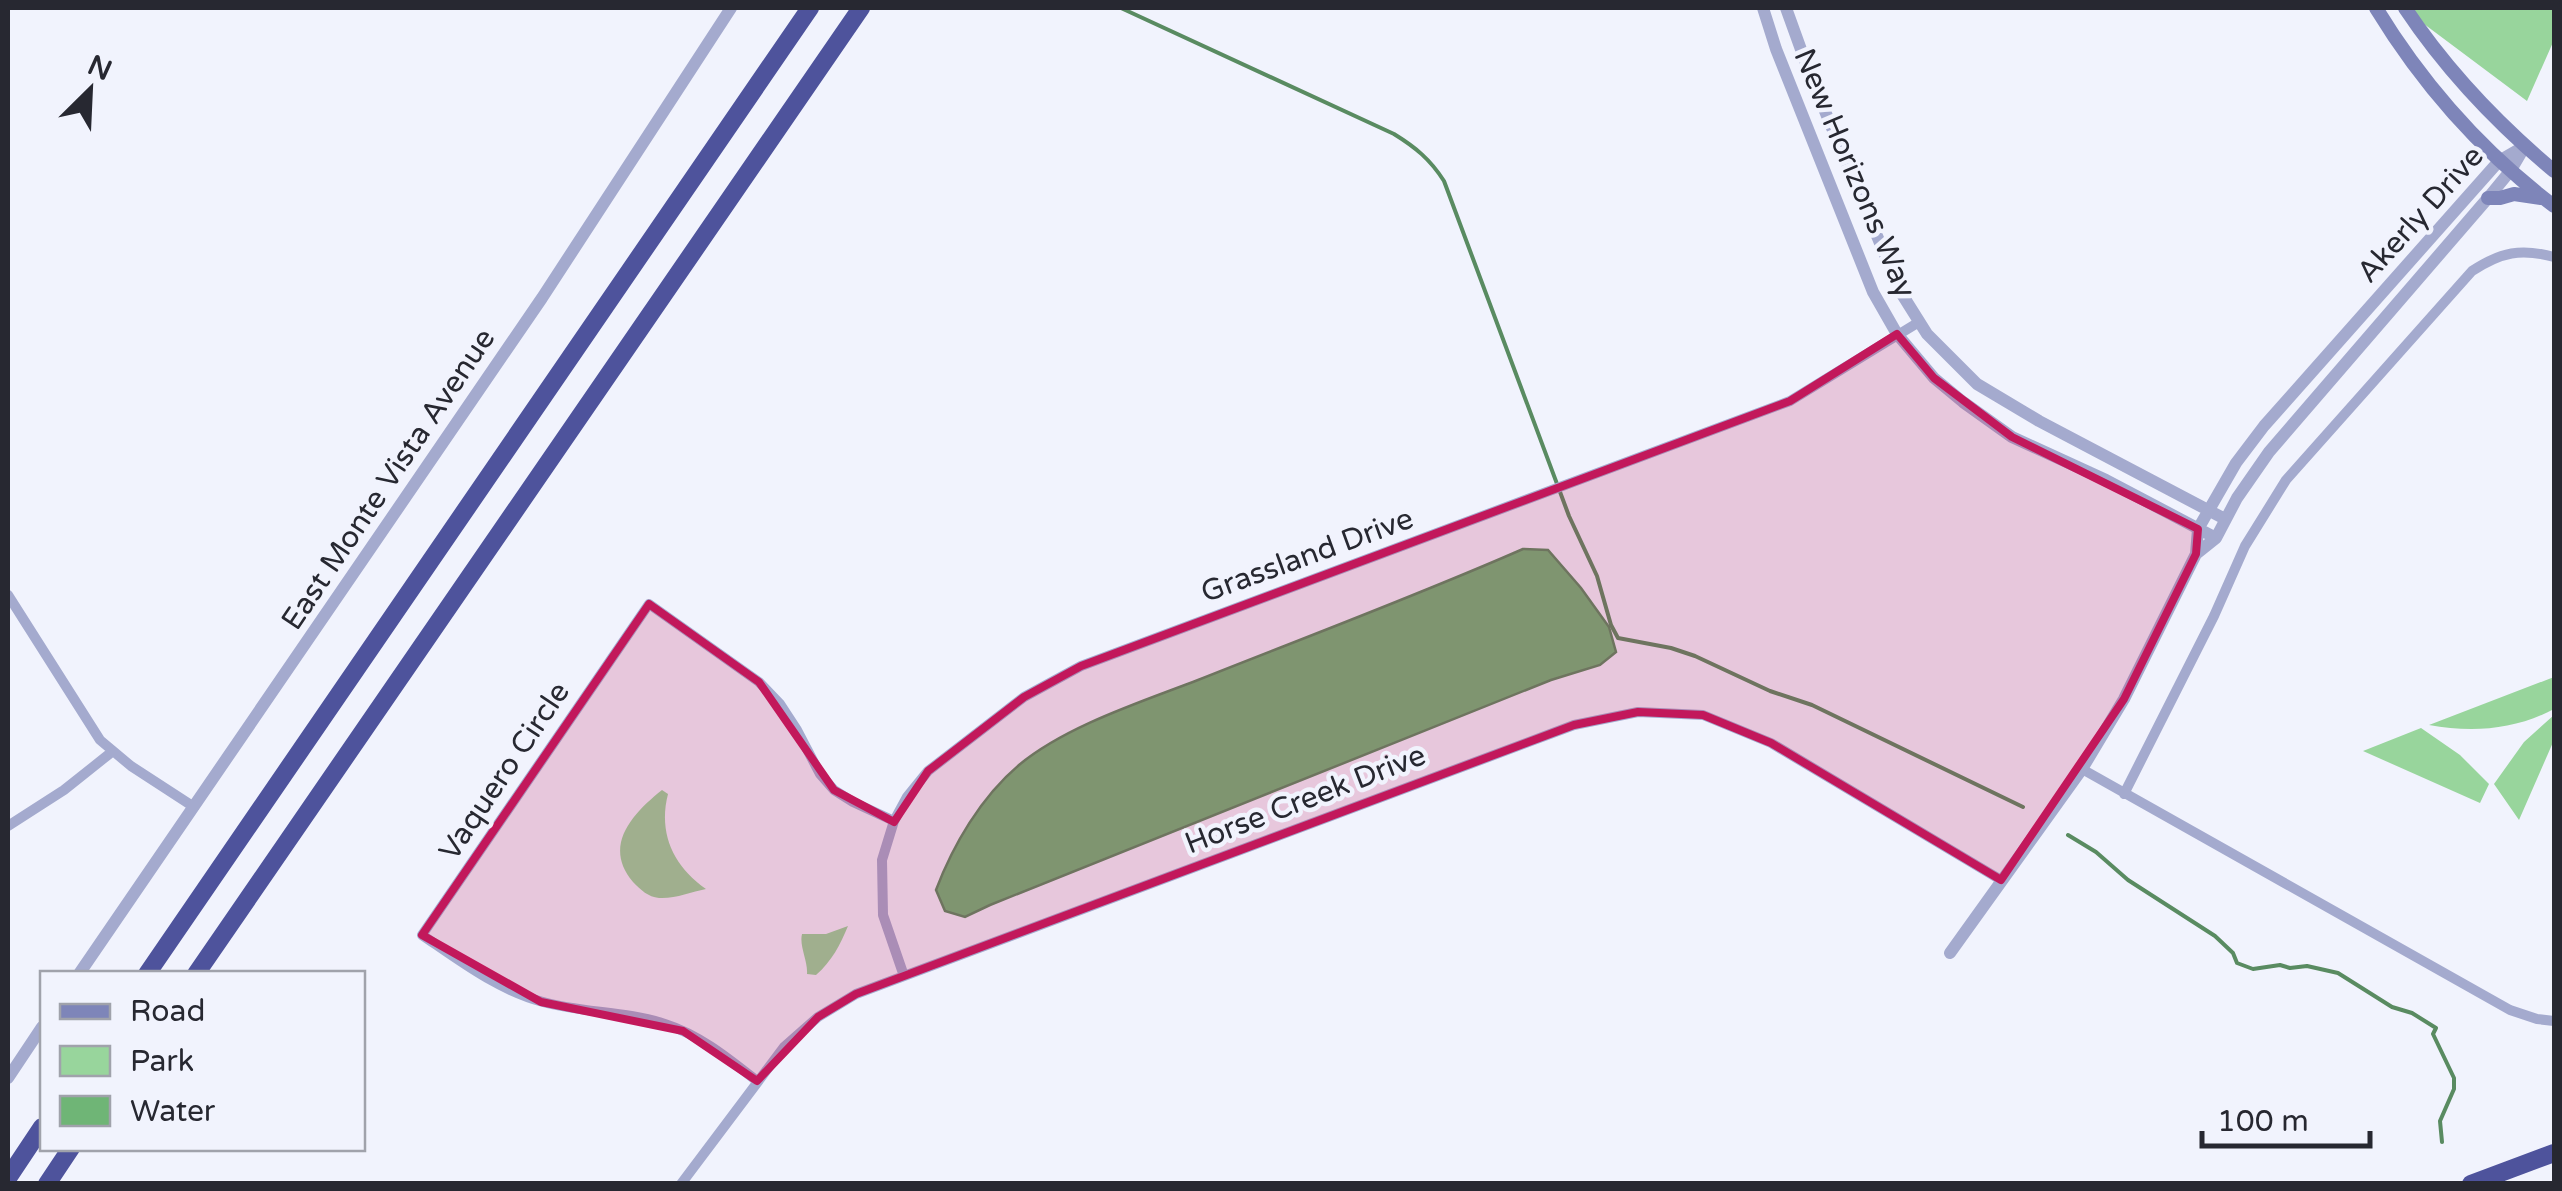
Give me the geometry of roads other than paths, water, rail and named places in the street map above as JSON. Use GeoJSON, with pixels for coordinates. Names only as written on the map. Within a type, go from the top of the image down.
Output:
{"type":"FeatureCollection","features":[{"type":"Feature","properties":{"kind":"highway"},"geometry":{"type":"LineString","coordinates":[[149,971],[810,8]]}},
{"type":"Feature","properties":{"kind":"highway"},"geometry":{"type":"LineString","coordinates":[[198,971],[861,8]]}},
{"type":"Feature","properties":{"kind":"highway"},"geometry":{"type":"LineString","coordinates":[[8,1178],[40,1130]]}},
{"type":"Feature","properties":{"kind":"highway"},"geometry":{"type":"LineString","coordinates":[[46,1184],[69,1151]]}},
{"type":"Feature","properties":{"kind":"highway"},"geometry":{"type":"LineString","coordinates":[[2470,1184],[2554,1153]]}},
{"type":"Feature","properties":{"kind":"main road"},"geometry":{"type":"LineString","coordinates":[[2376,8],[2408,58],[2453,115],[2550,202]]}},
{"type":"Feature","properties":{"kind":"main road"},"geometry":{"type":"LineString","coordinates":[[2405,8],[2464,82],[2554,171]]}},
{"type":"Feature","properties":{"kind":"main road"},"geometry":{"type":"LineString","coordinates":[[2488,198],[2514,194],[2550,202]]}},
{"type":"Feature","properties":{"kind":"street","name":"East Monte Vista Avenue"},"geometry":{"type":"LineString","coordinates":[[81,971],[542,298],[731,8]]}},
{"type":"Feature","properties":{"kind":"street","name":"New Horizons Way"},"geometry":{"type":"LineString","coordinates":[[1763,8],[1873,292],[1897,334],[1934,378],[2012,437],[2106,480],[2216,538]]}},
{"type":"Feature","properties":{"kind":"street","name":"New Horizons Way"},"geometry":{"type":"LineString","coordinates":[[1786,8],[1900,292],[1927,334],[1977,384],[2224,520]]}},
{"type":"Feature","properties":{"kind":"street","name":"Akerly Drive"},"geometry":{"type":"LineString","coordinates":[[1950,953],[2082,770],[2124,699],[2196,554],[2198,529],[2207,510],[2236,463],[2264,426],[2526,146]]}},
{"type":"Feature","properties":{"kind":"street","name":"Akerly Drive"},"geometry":{"type":"LineString","coordinates":[[2196,554],[2216,538],[2269,452],[2488,198],[2505,165]]}},
{"type":"Feature","properties":{"kind":"street"},"geometry":{"type":"LineString","coordinates":[[2124,794],[2245,546],[2286,480],[2472,272],[2488,260],[2514,252],[2554,258]]}},
{"type":"Feature","properties":{"kind":"street","name":"Grassland Drive"},"geometry":{"type":"LineString","coordinates":[[904,976],[883,915],[882,860],[894,821],[928,771],[1024,697],[1081,666],[1790,402],[1919,322]]}},
{"type":"Feature","properties":{"kind":"street"},"geometry":{"type":"LineString","coordinates":[[8,595],[100,740],[131,766],[194,807]]}},
{"type":"Feature","properties":{"kind":"street","name":"Vaquero Circle"},"geometry":{"type":"LineString","coordinates":[[757,1080],[683,1031],[650,1020],[541,1002],[509,990],[478,974],[422,935],[649,604],[759,682],[780,704],[820,774],[834,790],[894,821]]}},
{"type":"Feature","properties":{"kind":"street","name":"Horse Creek Drive"},"geometry":{"type":"LineString","coordinates":[[681,1184],[784,1047],[818,1017],[856,994],[1574,725],[1638,712],[1703,715],[1771,743],[2001,880]]}},
{"type":"Feature","properties":{"kind":"street"},"geometry":{"type":"LineString","coordinates":[[8,826],[64,790],[113,751]]}},
{"type":"Feature","properties":{"kind":"street"},"geometry":{"type":"LineString","coordinates":[[2082,770],[2510,1010],[2554,1021]]}},
{"type":"Feature","properties":{"kind":"street"},"geometry":{"type":"LineString","coordinates":[[8,1078],[40,1030]]}},
{"type":"Feature","properties":{"kind":"water"},"geometry":{"type":"Polygon","coordinates":[[[1523,549],[1548,550],[1609,627],[1616,652],[1600,665],[1551,680],[965,917],[945,911],[936,890],[960,839],[992,792],[1038,751],[1105,716],[1523,549]]]}},
{"type":"Feature","properties":{"kind":"waterway"},"geometry":{"type":"LineString","coordinates":[[1121,8],[1394,134],[1433,166],[1444,181],[1618,638],[1695,656],[1770,691],[1812,705],[2023,807]]}},
{"type":"Feature","properties":{"kind":"waterway"},"geometry":{"type":"LineString","coordinates":[[2068,835],[2096,852],[2128,880],[2215,936],[2233,953],[2237,963],[2253,969],[2307,966],[2338,973],[2392,1007],[2412,1013],[2436,1028],[2433,1034],[2454,1078],[2454,1089],[2440,1121],[2442,1142]]}}]}
